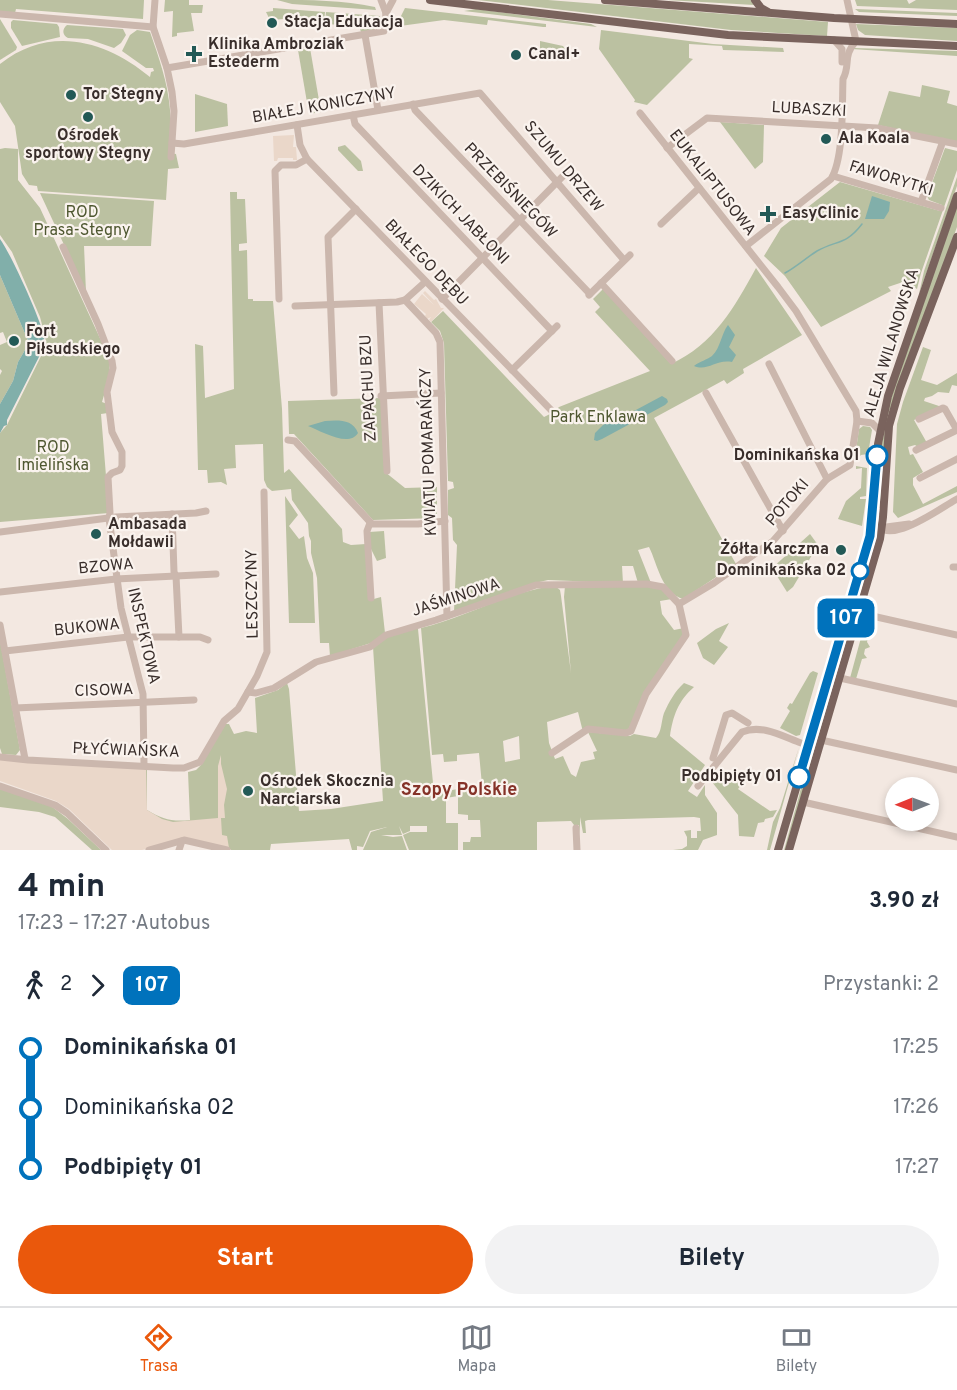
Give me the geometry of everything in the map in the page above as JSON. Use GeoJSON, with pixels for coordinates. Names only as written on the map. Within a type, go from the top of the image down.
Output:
{"type":"FeatureCollection","features":[{"type":"Feature","properties":{"kind":"main road"},"geometry":{"type":"LineString","coordinates":[[430,0],[728,34],[957,46]]}},
{"type":"Feature","properties":{"kind":"main road"},"geometry":{"type":"LineString","coordinates":[[605,0],[850,19],[957,24]]}},
{"type":"Feature","properties":{"kind":"main road"},"geometry":{"type":"LineString","coordinates":[[755,0],[761,8],[768,12]]}},
{"type":"Feature","properties":{"kind":"main road","name":"ALEJA WILANOWSKA"},"geometry":{"type":"LineString","coordinates":[[778,850],[870,536],[876,463],[888,396],[957,196]]}},
{"type":"Feature","properties":{"kind":"main road","name":"ALEJA WILANOWSKA"},"geometry":{"type":"LineString","coordinates":[[789,850],[875,557],[884,510],[887,441],[892,415],[957,237]]}},
{"type":"Feature","properties":{"kind":"street"},"geometry":{"type":"LineString","coordinates":[[156,0],[153,27],[167,69],[174,111],[171,157]]}},
{"type":"Feature","properties":{"kind":"street"},"geometry":{"type":"LineString","coordinates":[[381,0],[386,13]]}},
{"type":"Feature","properties":{"kind":"street"},"geometry":{"type":"LineString","coordinates":[[167,69],[384,31],[386,13],[393,0]]}},
{"type":"Feature","properties":{"kind":"street"},"geometry":{"type":"LineString","coordinates":[[843,79],[846,74],[847,54],[856,41],[847,0]]}},
{"type":"Feature","properties":{"kind":"street"},"geometry":{"type":"LineString","coordinates":[[0,14],[153,27]]}},
{"type":"Feature","properties":{"kind":"street"},"geometry":{"type":"LineString","coordinates":[[365,35],[378,110]]}},
{"type":"Feature","properties":{"kind":"street"},"geometry":{"type":"LineString","coordinates":[[746,246],[833,176],[838,160],[843,79],[842,49],[834,40]]}},
{"type":"Feature","properties":{"kind":"street","name":"BIAŁEJ KONICZYNY"},"geometry":{"type":"LineString","coordinates":[[172,143],[184,144],[480,93]]}},
{"type":"Feature","properties":{"kind":"street","name":"SZUMU DRZEW"},"geometry":{"type":"LineString","coordinates":[[480,93],[557,183],[627,257],[601,283]]}},
{"type":"Feature","properties":{"kind":"street","name":"PRZEBIŚNIEGÓW"},"geometry":{"type":"LineString","coordinates":[[413,104],[415,110],[589,294],[601,283]]}},
{"type":"Feature","properties":{"kind":"street","name":"EUKALIPTUSOWA"},"geometry":{"type":"LineString","coordinates":[[640,114],[796,311],[856,411],[857,421]]}},
{"type":"Feature","properties":{"kind":"street","name":"DZIKICH JABŁONI"},"geometry":{"type":"LineString","coordinates":[[352,115],[356,124],[483,258],[554,328],[512,370]]}},
{"type":"Feature","properties":{"kind":"street","name":"LUBASZKI"},"geometry":{"type":"LineString","coordinates":[[668,148],[707,118],[876,128],[957,144]]}},
{"type":"Feature","properties":{"kind":"street","name":"BIAŁEGO DĘBU"},"geometry":{"type":"LineString","coordinates":[[297,125],[300,145],[307,159],[552,411]]}},
{"type":"Feature","properties":{"kind":"street"},"geometry":{"type":"LineString","coordinates":[[921,202],[943,141]]}},
{"type":"Feature","properties":{"kind":"street"},"geometry":{"type":"LineString","coordinates":[[279,299],[275,172],[281,165],[296,165],[307,159]]}},
{"type":"Feature","properties":{"kind":"street"},"geometry":{"type":"LineString","coordinates":[[442,299],[565,174]]}},
{"type":"Feature","properties":{"kind":"street","name":"FAWORYTKI"},"geometry":{"type":"LineString","coordinates":[[833,176],[941,208]]}},
{"type":"Feature","properties":{"kind":"street"},"geometry":{"type":"LineString","coordinates":[[661,224],[699,188]]}},
{"type":"Feature","properties":{"kind":"street"},"geometry":{"type":"LineString","coordinates":[[334,393],[328,237],[356,209]]}},
{"type":"Feature","properties":{"kind":"street","name":"INSPEKTOWA"},"geometry":{"type":"LineString","coordinates":[[63,247],[112,361],[112,376],[107,392],[112,432],[120,447],[122,466],[120,470],[108,477],[109,518],[121,608],[144,703],[144,765]]}},
{"type":"Feature","properties":{"kind":"street"},"geometry":{"type":"LineString","coordinates":[[295,306],[405,300],[425,282]]}},
{"type":"Feature","properties":{"kind":"street"},"geometry":{"type":"LineString","coordinates":[[601,283],[672,361]]}},
{"type":"Feature","properties":{"kind":"street","name":"KWIATU POMARAŃCZY"},"geometry":{"type":"LineString","coordinates":[[405,300],[439,340],[447,616]]}},
{"type":"Feature","properties":{"kind":"street","name":"ZAPACHU BZU"},"geometry":{"type":"LineString","coordinates":[[379,303],[387,471]]}},
{"type":"Feature","properties":{"kind":"street","name":"POTOKI"},"geometry":{"type":"LineString","coordinates":[[769,364],[827,479]]}},
{"type":"Feature","properties":{"kind":"street"},"geometry":{"type":"LineString","coordinates":[[382,396],[441,393]]}},
{"type":"Feature","properties":{"kind":"street"},"geometry":{"type":"LineString","coordinates":[[706,393],[783,531]]}},
{"type":"Feature","properties":{"kind":"street"},"geometry":{"type":"LineString","coordinates":[[857,421],[872,423],[879,420],[883,404],[888,396]]}},
{"type":"Feature","properties":{"kind":"street"},"geometry":{"type":"LineString","coordinates":[[916,450],[957,430],[945,409],[919,419]]}},
{"type":"Feature","properties":{"kind":"street","name":"POTOKI"},"geometry":{"type":"LineString","coordinates":[[679,604],[762,549],[783,531],[808,498],[827,479],[851,464],[857,421]]}},
{"type":"Feature","properties":{"kind":"street"},"geometry":{"type":"LineString","coordinates":[[872,423],[880,432]]}},
{"type":"Feature","properties":{"kind":"street"},"geometry":{"type":"LineString","coordinates":[[288,440],[295,441],[370,523],[380,526],[445,521]]}},
{"type":"Feature","properties":{"kind":"street"},"geometry":{"type":"LineString","coordinates":[[920,478],[957,459]]}},
{"type":"Feature","properties":{"kind":"street","name":"LESZCZYNY"},"geometry":{"type":"LineString","coordinates":[[248,692],[264,661],[268,646],[264,492]]}},
{"type":"Feature","properties":{"kind":"street"},"geometry":{"type":"LineString","coordinates":[[870,536],[873,531],[881,528],[895,528],[915,523],[957,499]]}},
{"type":"Feature","properties":{"kind":"street"},"geometry":{"type":"LineString","coordinates":[[884,510],[895,528]]}},
{"type":"Feature","properties":{"kind":"street"},"geometry":{"type":"LineString","coordinates":[[0,532],[109,518],[206,511]]}},
{"type":"Feature","properties":{"kind":"street"},"geometry":{"type":"LineString","coordinates":[[172,514],[179,637]]}},
{"type":"Feature","properties":{"kind":"street"},"geometry":{"type":"LineString","coordinates":[[873,515],[874,522],[881,528]]}},
{"type":"Feature","properties":{"kind":"street"},"geometry":{"type":"LineString","coordinates":[[370,523],[367,531],[371,598]]}},
{"type":"Feature","properties":{"kind":"street"},"geometry":{"type":"LineString","coordinates":[[875,557],[886,537],[895,528]]}},
{"type":"Feature","properties":{"kind":"street","name":"BZOWA"},"geometry":{"type":"LineString","coordinates":[[0,592],[116,579],[216,574]]}},
{"type":"Feature","properties":{"kind":"street","name":"JAŚMINOWA"},"geometry":{"type":"LineString","coordinates":[[248,692],[256,693],[274,688],[316,662],[370,647],[386,635],[545,583],[660,585],[679,604]]}},
{"type":"Feature","properties":{"kind":"street"},"geometry":{"type":"LineString","coordinates":[[552,753],[588,729],[631,731],[646,694],[687,636],[679,604]]}},
{"type":"Feature","properties":{"kind":"street"},"geometry":{"type":"LineString","coordinates":[[859,613],[957,635]]}},
{"type":"Feature","properties":{"kind":"street"},"geometry":{"type":"LineString","coordinates":[[0,625],[25,759]]}},
{"type":"Feature","properties":{"kind":"street","name":"BUKOWA"},"geometry":{"type":"LineString","coordinates":[[5,651],[128,637],[200,637],[208,640]]}},
{"type":"Feature","properties":{"kind":"street"},"geometry":{"type":"LineString","coordinates":[[840,678],[957,704]]}},
{"type":"Feature","properties":{"kind":"street","name":"PŁYĆWIAŃSKA"},"geometry":{"type":"LineString","coordinates":[[0,757],[184,768],[196,765],[224,721],[238,709],[248,692]]}},
{"type":"Feature","properties":{"kind":"street","name":"CISOWA"},"geometry":{"type":"LineString","coordinates":[[15,708],[144,703],[148,700],[194,700]]}},
{"type":"Feature","properties":{"kind":"street"},"geometry":{"type":"LineString","coordinates":[[713,758],[726,715],[732,713],[748,723]]}},
{"type":"Feature","properties":{"kind":"street"},"geometry":{"type":"LineString","coordinates":[[699,786],[742,732],[750,729],[762,729],[801,743],[804,747],[805,759]]}},
{"type":"Feature","properties":{"kind":"street"},"geometry":{"type":"LineString","coordinates":[[801,743],[813,732]]}},
{"type":"Feature","properties":{"kind":"street"},"geometry":{"type":"LineString","coordinates":[[821,740],[957,770]]}},
{"type":"Feature","properties":{"kind":"street"},"geometry":{"type":"LineString","coordinates":[[0,786],[45,800],[58,807],[106,850]]}},
{"type":"Feature","properties":{"kind":"street"},"geometry":{"type":"LineString","coordinates":[[803,802],[957,837]]}},
{"type":"Feature","properties":{"kind":"street"},"geometry":{"type":"LineString","coordinates":[[568,848],[577,849],[576,828]]}},
{"type":"Feature","properties":{"kind":"street"},"geometry":{"type":"LineString","coordinates":[[179,850],[182,841]]}},
{"type":"Feature","properties":{"kind":"street"},"geometry":{"type":"LineString","coordinates":[[149,850],[165,848],[182,841],[227,850]]}},
{"type":"Feature","properties":{"kind":"green space"},"geometry":{"type":"Polygon","coordinates":[[[0,0],[144,0],[143,19],[16,9],[15,13],[0,12],[0,0]]]}},
{"type":"Feature","properties":{"kind":"green space"},"geometry":{"type":"Polygon","coordinates":[[[165,0],[189,0],[189,5],[203,5],[202,13],[191,13],[194,31],[177,33],[177,36],[172,37],[173,11],[164,12],[165,0]]]}},
{"type":"Feature","properties":{"kind":"green space"},"geometry":{"type":"Polygon","coordinates":[[[277,0],[339,2],[375,7],[376,10],[292,4],[277,0]]]}},
{"type":"Feature","properties":{"kind":"green space"},"geometry":{"type":"Polygon","coordinates":[[[478,0],[548,0],[828,22],[827,36],[731,30],[478,0]]]}},
{"type":"Feature","properties":{"kind":"green space"},"geometry":{"type":"Polygon","coordinates":[[[667,0],[752,0],[754,5],[667,0]]]}},
{"type":"Feature","properties":{"kind":"green space"},"geometry":{"type":"Polygon","coordinates":[[[855,0],[907,0],[909,4],[916,0],[957,0],[957,10],[857,6],[855,0]]]}},
{"type":"Feature","properties":{"kind":"green space"},"geometry":{"type":"Polygon","coordinates":[[[273,8],[325,12],[324,24],[284,19],[270,20],[266,12],[273,11],[273,8]]]}},
{"type":"Feature","properties":{"kind":"green space"},"geometry":{"type":"Polygon","coordinates":[[[405,8],[546,24],[546,27],[488,20],[487,25],[444,20],[400,26],[397,24],[405,8]]]}},
{"type":"Feature","properties":{"kind":"green space"},"geometry":{"type":"Polygon","coordinates":[[[476,9],[591,24],[597,27],[464,11],[476,9]]]}},
{"type":"Feature","properties":{"kind":"green space"},"geometry":{"type":"Polygon","coordinates":[[[855,9],[957,13],[957,16],[859,12],[855,9]]]}},
{"type":"Feature","properties":{"kind":"green space"},"geometry":{"type":"Polygon","coordinates":[[[326,12],[380,16],[381,27],[361,32],[359,26],[325,24],[326,12]]]}},
{"type":"Feature","properties":{"kind":"green space"},"geometry":{"type":"Polygon","coordinates":[[[0,19],[17,47],[0,60],[0,19]]]}},
{"type":"Feature","properties":{"kind":"green space"},"geometry":{"type":"Polygon","coordinates":[[[13,20],[57,24],[60,37],[22,46],[11,28],[13,20]]]}},
{"type":"Feature","properties":{"kind":"green space"},"geometry":{"type":"Polygon","coordinates":[[[856,24],[957,28],[957,41],[865,35],[858,30],[856,24]]]}},
{"type":"Feature","properties":{"kind":"green space"},"geometry":{"type":"Polygon","coordinates":[[[67,25],[123,29],[126,35],[114,48],[88,39],[68,38],[63,32],[67,25]]]}},
{"type":"Feature","properties":{"kind":"green space","name":"Ośrodek sportowy Stegny"},"geometry":{"type":"Polygon","coordinates":[[[137,30],[150,32],[160,61],[169,100],[169,153],[176,154],[179,168],[168,169],[166,200],[38,191],[37,186],[29,185],[22,174],[15,126],[0,102],[0,64],[38,44],[58,41],[78,42],[115,54],[150,77],[151,72],[154,71],[153,68],[146,68],[122,51],[130,35],[137,30]]]}},
{"type":"Feature","properties":{"kind":"green space"},"geometry":{"type":"Polygon","coordinates":[[[601,30],[713,44],[783,48],[784,52],[723,50],[722,46],[689,44],[689,58],[693,59],[647,105],[634,102],[635,100],[599,49],[601,30]]]}},
{"type":"Feature","properties":{"kind":"green space"},"geometry":{"type":"Polygon","coordinates":[[[540,41],[563,46],[566,50],[551,59],[545,51],[540,50],[540,41]]]}},
{"type":"Feature","properties":{"kind":"green space"},"geometry":{"type":"Polygon","coordinates":[[[310,48],[321,112],[309,114],[298,50],[310,48]]]}},
{"type":"Feature","properties":{"kind":"green space"},"geometry":{"type":"Polygon","coordinates":[[[852,49],[957,51],[957,56],[852,49]]]}},
{"type":"Feature","properties":{"kind":"green space"},"geometry":{"type":"Polygon","coordinates":[[[922,85],[950,91],[947,103],[957,106],[957,142],[878,125],[889,91],[920,97],[922,85]]]}},
{"type":"Feature","properties":{"kind":"green space"},"geometry":{"type":"Polygon","coordinates":[[[195,94],[227,104],[228,126],[195,132],[195,94]]]}},
{"type":"Feature","properties":{"kind":"green space"},"geometry":{"type":"Polygon","coordinates":[[[720,122],[764,125],[763,162],[755,169],[720,122]]]}},
{"type":"Feature","properties":{"kind":"green space"},"geometry":{"type":"Polygon","coordinates":[[[345,145],[361,161],[363,171],[358,171],[338,150],[338,147],[345,145]]]}},
{"type":"Feature","properties":{"kind":"green space"},"geometry":{"type":"Polygon","coordinates":[[[945,148],[957,151],[957,170],[917,289],[913,286],[912,290],[903,282],[888,287],[891,291],[821,327],[785,276],[764,256],[781,228],[840,182],[940,211],[942,205],[929,200],[927,196],[945,148]]]}},
{"type":"Feature","properties":{"kind":"green space","name":"ROD Imielińska"},"geometry":{"type":"Polygon","coordinates":[[[0,149],[18,149],[18,180],[40,208],[110,360],[109,378],[102,402],[107,404],[108,413],[101,414],[109,513],[0,522],[0,433],[7,425],[46,346],[40,317],[12,252],[0,235],[0,149]]]}},
{"type":"Feature","properties":{"kind":"green space"},"geometry":{"type":"Polygon","coordinates":[[[957,177],[957,186],[919,294],[924,271],[957,177]]]}},
{"type":"Feature","properties":{"kind":"green space"},"geometry":{"type":"Polygon","coordinates":[[[230,192],[237,192],[237,199],[245,199],[247,243],[239,244],[239,251],[247,250],[248,299],[273,301],[282,409],[284,473],[289,469],[342,529],[343,542],[351,545],[366,544],[370,600],[381,597],[385,633],[371,643],[330,656],[329,643],[320,643],[317,578],[311,553],[308,523],[292,500],[291,489],[272,491],[267,487],[264,480],[263,444],[235,445],[236,468],[224,469],[227,485],[221,482],[208,483],[207,470],[198,470],[195,344],[203,346],[205,398],[234,389],[230,192]]]}},
{"type":"Feature","properties":{"kind":"green space","name":"ROD Prasa-Stegny"},"geometry":{"type":"Polygon","coordinates":[[[40,193],[154,201],[151,246],[84,246],[86,292],[40,193]]]}},
{"type":"Feature","properties":{"kind":"green space"},"geometry":{"type":"Polygon","coordinates":[[[957,206],[957,227],[888,415],[883,454],[881,508],[879,508],[881,449],[890,401],[957,206]]]}},
{"type":"Feature","properties":{"kind":"green space","name":"Park Enklawa"},"geometry":{"type":"Polygon","coordinates":[[[756,268],[802,335],[743,369],[744,373],[727,384],[724,380],[654,418],[736,564],[683,599],[665,584],[649,547],[638,550],[651,583],[638,583],[633,566],[622,566],[623,583],[548,580],[454,611],[457,545],[453,540],[452,518],[448,515],[448,490],[454,488],[453,482],[448,481],[444,343],[440,331],[431,322],[443,311],[544,417],[559,407],[650,371],[595,312],[600,307],[593,299],[603,289],[671,364],[699,346],[721,324],[756,268]]]}},
{"type":"Feature","properties":{"kind":"green space","name":"Fort Piłsudskiego"},"geometry":{"type":"Polygon","coordinates":[[[0,275],[29,343],[18,362],[13,381],[0,404],[2,371],[0,369],[0,345],[7,342],[3,332],[0,333],[0,275]]]}},
{"type":"Feature","properties":{"kind":"green space"},"geometry":{"type":"Polygon","coordinates":[[[923,347],[931,350],[921,380],[937,385],[957,373],[957,386],[952,385],[949,393],[938,392],[925,398],[924,401],[942,407],[914,420],[927,443],[918,447],[915,445],[908,447],[910,455],[913,454],[923,472],[913,478],[913,485],[923,504],[957,486],[957,492],[898,518],[893,512],[897,424],[923,347]]]}},
{"type":"Feature","properties":{"kind":"green space"},"geometry":{"type":"Polygon","coordinates":[[[381,398],[385,472],[405,488],[437,487],[437,518],[373,520],[294,434],[289,434],[288,401],[381,398]]]}},
{"type":"Feature","properties":{"kind":"green space"},"geometry":{"type":"Polygon","coordinates":[[[863,426],[870,427],[872,430],[868,454],[861,455],[856,460],[859,429],[863,426]]]}},
{"type":"Feature","properties":{"kind":"green space"},"geometry":{"type":"Polygon","coordinates":[[[856,466],[867,468],[866,496],[860,497],[860,499],[866,499],[862,526],[838,519],[846,501],[861,488],[862,468],[856,469],[856,466]]]}},
{"type":"Feature","properties":{"kind":"green space"},"geometry":{"type":"Polygon","coordinates":[[[285,496],[298,515],[289,526],[299,539],[304,536],[307,558],[313,573],[315,623],[289,623],[285,496]]]}},
{"type":"Feature","properties":{"kind":"green space"},"geometry":{"type":"Polygon","coordinates":[[[384,531],[386,558],[377,561],[369,545],[369,532],[384,531]]]}},
{"type":"Feature","properties":{"kind":"green space"},"geometry":{"type":"Polygon","coordinates":[[[877,533],[786,850],[784,850],[873,538],[877,533]]]}},
{"type":"Feature","properties":{"kind":"green space"},"geometry":{"type":"Polygon","coordinates":[[[810,534],[818,545],[793,587],[787,592],[772,568],[810,534]]]}},
{"type":"Feature","properties":{"kind":"green space"},"geometry":{"type":"Polygon","coordinates":[[[555,586],[560,590],[571,673],[565,586],[659,587],[672,599],[660,601],[662,614],[674,630],[684,628],[686,633],[662,668],[628,730],[583,732],[578,712],[547,722],[549,743],[555,759],[563,756],[571,774],[576,777],[581,762],[595,759],[593,752],[597,751],[588,732],[630,736],[634,734],[656,738],[664,713],[675,693],[684,683],[694,687],[677,709],[670,736],[705,765],[688,791],[697,797],[705,785],[705,795],[717,813],[717,835],[703,840],[698,850],[673,850],[687,846],[684,831],[691,830],[691,838],[697,838],[697,831],[701,831],[700,818],[588,820],[585,821],[586,833],[583,833],[580,817],[580,834],[579,825],[574,825],[571,821],[537,822],[537,850],[463,850],[463,842],[470,842],[471,837],[481,837],[480,820],[468,820],[468,815],[458,814],[458,796],[446,798],[446,823],[458,823],[458,850],[409,850],[403,835],[410,832],[427,832],[427,826],[410,826],[410,831],[403,834],[399,826],[402,835],[381,835],[402,836],[407,850],[363,850],[371,832],[387,827],[370,831],[363,847],[357,846],[357,850],[352,850],[349,839],[271,844],[270,850],[231,850],[182,838],[119,800],[147,767],[147,810],[167,819],[190,820],[188,772],[196,770],[201,765],[225,724],[229,724],[234,734],[246,731],[257,733],[255,698],[278,690],[287,683],[299,811],[383,801],[373,647],[385,638],[416,627],[434,793],[482,785],[479,753],[457,755],[457,761],[444,762],[443,754],[432,755],[421,628],[505,598],[555,586]],[[519,736],[503,741],[505,762],[520,759],[519,736]]]}},
{"type":"Feature","properties":{"kind":"green space"},"geometry":{"type":"Polygon","coordinates":[[[872,621],[867,642],[870,647],[865,649],[864,654],[867,658],[862,659],[856,679],[850,678],[865,623],[872,621]]]}},
{"type":"Feature","properties":{"kind":"green space"},"geometry":{"type":"Polygon","coordinates":[[[729,623],[719,641],[728,647],[714,665],[703,658],[697,643],[716,629],[729,623]]]}},
{"type":"Feature","properties":{"kind":"green space"},"geometry":{"type":"Polygon","coordinates":[[[0,640],[20,750],[16,755],[2,754],[0,748],[0,640]]]}},
{"type":"Feature","properties":{"kind":"green space"},"geometry":{"type":"Polygon","coordinates":[[[813,671],[818,673],[800,735],[796,736],[780,728],[790,711],[787,708],[813,671]]]}},
{"type":"Feature","properties":{"kind":"green space"},"geometry":{"type":"Polygon","coordinates":[[[799,747],[770,850],[767,850],[773,822],[780,808],[799,747]]]}},
{"type":"Feature","properties":{"kind":"green space"},"geometry":{"type":"Polygon","coordinates":[[[720,773],[735,783],[741,775],[746,779],[738,789],[770,811],[777,810],[773,817],[758,823],[754,837],[739,836],[738,815],[712,782],[720,773]]]}},
{"type":"Feature","properties":{"kind":"green space"},"geometry":{"type":"Polygon","coordinates":[[[0,789],[51,806],[101,850],[92,850],[55,817],[39,812],[0,807],[0,789]]]}},
{"type":"Feature","properties":{"kind":"shaded area"},"geometry":{"type":"Polygon","coordinates":[[[294,135],[293,147],[296,147],[297,160],[278,158],[274,161],[273,136],[294,135]]]}},
{"type":"Feature","properties":{"kind":"shaded area"},"geometry":{"type":"Polygon","coordinates":[[[425,291],[434,300],[436,299],[441,308],[444,308],[431,322],[429,320],[431,317],[427,319],[426,314],[414,304],[422,294],[434,305],[423,293],[425,291]]]}},
{"type":"Feature","properties":{"kind":"shaded area"},"geometry":{"type":"Polygon","coordinates":[[[221,755],[227,789],[224,805],[225,818],[221,818],[222,835],[227,836],[229,848],[182,838],[142,850],[112,850],[69,809],[56,801],[0,781],[0,759],[146,767],[147,810],[162,819],[173,822],[218,818],[218,766],[221,755]]]}},
{"type":"Feature","properties":{"kind":"water"},"geometry":{"type":"Polygon","coordinates":[[[872,196],[890,202],[889,211],[884,219],[865,219],[872,196]]]}},
{"type":"Feature","properties":{"kind":"water"},"geometry":{"type":"Polygon","coordinates":[[[0,239],[25,286],[44,336],[44,345],[7,420],[7,425],[0,433],[0,404],[13,381],[18,362],[29,343],[0,275],[0,239]]]}},
{"type":"Feature","properties":{"kind":"water"},"geometry":{"type":"Polygon","coordinates":[[[728,325],[735,335],[729,347],[736,355],[732,362],[721,362],[703,367],[694,366],[715,352],[728,325]]]}},
{"type":"Feature","properties":{"kind":"water"},"geometry":{"type":"Polygon","coordinates":[[[662,396],[668,402],[665,405],[602,439],[594,440],[595,433],[607,421],[621,413],[634,411],[662,396]]]}},
{"type":"Feature","properties":{"kind":"water"},"geometry":{"type":"Polygon","coordinates":[[[325,421],[349,423],[356,428],[358,433],[354,437],[342,439],[308,426],[325,421]]]}},
{"type":"Feature","properties":{"kind":"waterway"},"geometry":{"type":"LineString","coordinates":[[785,273],[817,251],[851,236],[862,224]]}},
{"type":"Feature","properties":{"kind":"bus line","name":"107"},"geometry":{"type":"LineString","coordinates":[[799,777],[870,536],[877,456]]}},
{"type":"Feature","properties":{"kind":"place","name":"Stacja Edukacja"},"geometry":{"type":"Point","coordinates":[272,23]}},
{"type":"Feature","properties":{"kind":"place","name":"Klinika Ambroziak Estederm"},"geometry":{"type":"Point","coordinates":[194,54]}},
{"type":"Feature","properties":{"kind":"place","name":"Canal+"},"geometry":{"type":"Point","coordinates":[516,55]}},
{"type":"Feature","properties":{"kind":"place","name":"Tor Stegny"},"geometry":{"type":"Point","coordinates":[71,95]}},
{"type":"Feature","properties":{"kind":"place","name":"Ośrodek sportowy Stegny"},"geometry":{"type":"Point","coordinates":[88,117]}},
{"type":"Feature","properties":{"kind":"place","name":"Ala Koala"},"geometry":{"type":"Point","coordinates":[826,139]}},
{"type":"Feature","properties":{"kind":"place","name":"EasyClinic"},"geometry":{"type":"Point","coordinates":[768,214]}},
{"type":"Feature","properties":{"kind":"place","name":"Fort Piłsudskiego"},"geometry":{"type":"Point","coordinates":[14,341]}},
{"type":"Feature","properties":{"kind":"place","name":"Dominikańska 01"},"geometry":{"type":"Point","coordinates":[877,456]}},
{"type":"Feature","properties":{"kind":"place","name":"Ambasada Mołdawii"},"geometry":{"type":"Point","coordinates":[96,534]}},
{"type":"Feature","properties":{"kind":"place","name":"Żółta Karczma"},"geometry":{"type":"Point","coordinates":[841,550]}},
{"type":"Feature","properties":{"kind":"place","name":"Dominikańska 02"},"geometry":{"type":"Point","coordinates":[860,571]}},
{"type":"Feature","properties":{"kind":"place","name":"Podbipięty 01"},"geometry":{"type":"Point","coordinates":[799,777]}},
{"type":"Feature","properties":{"kind":"place","name":"Ośrodek Skocznia Narciarska"},"geometry":{"type":"Point","coordinates":[248,791]}},
{"type":"Feature","properties":{"kind":"district","name":"Szopy Polskie"},"geometry":{"type":"Point","coordinates":[459,790]}}]}
